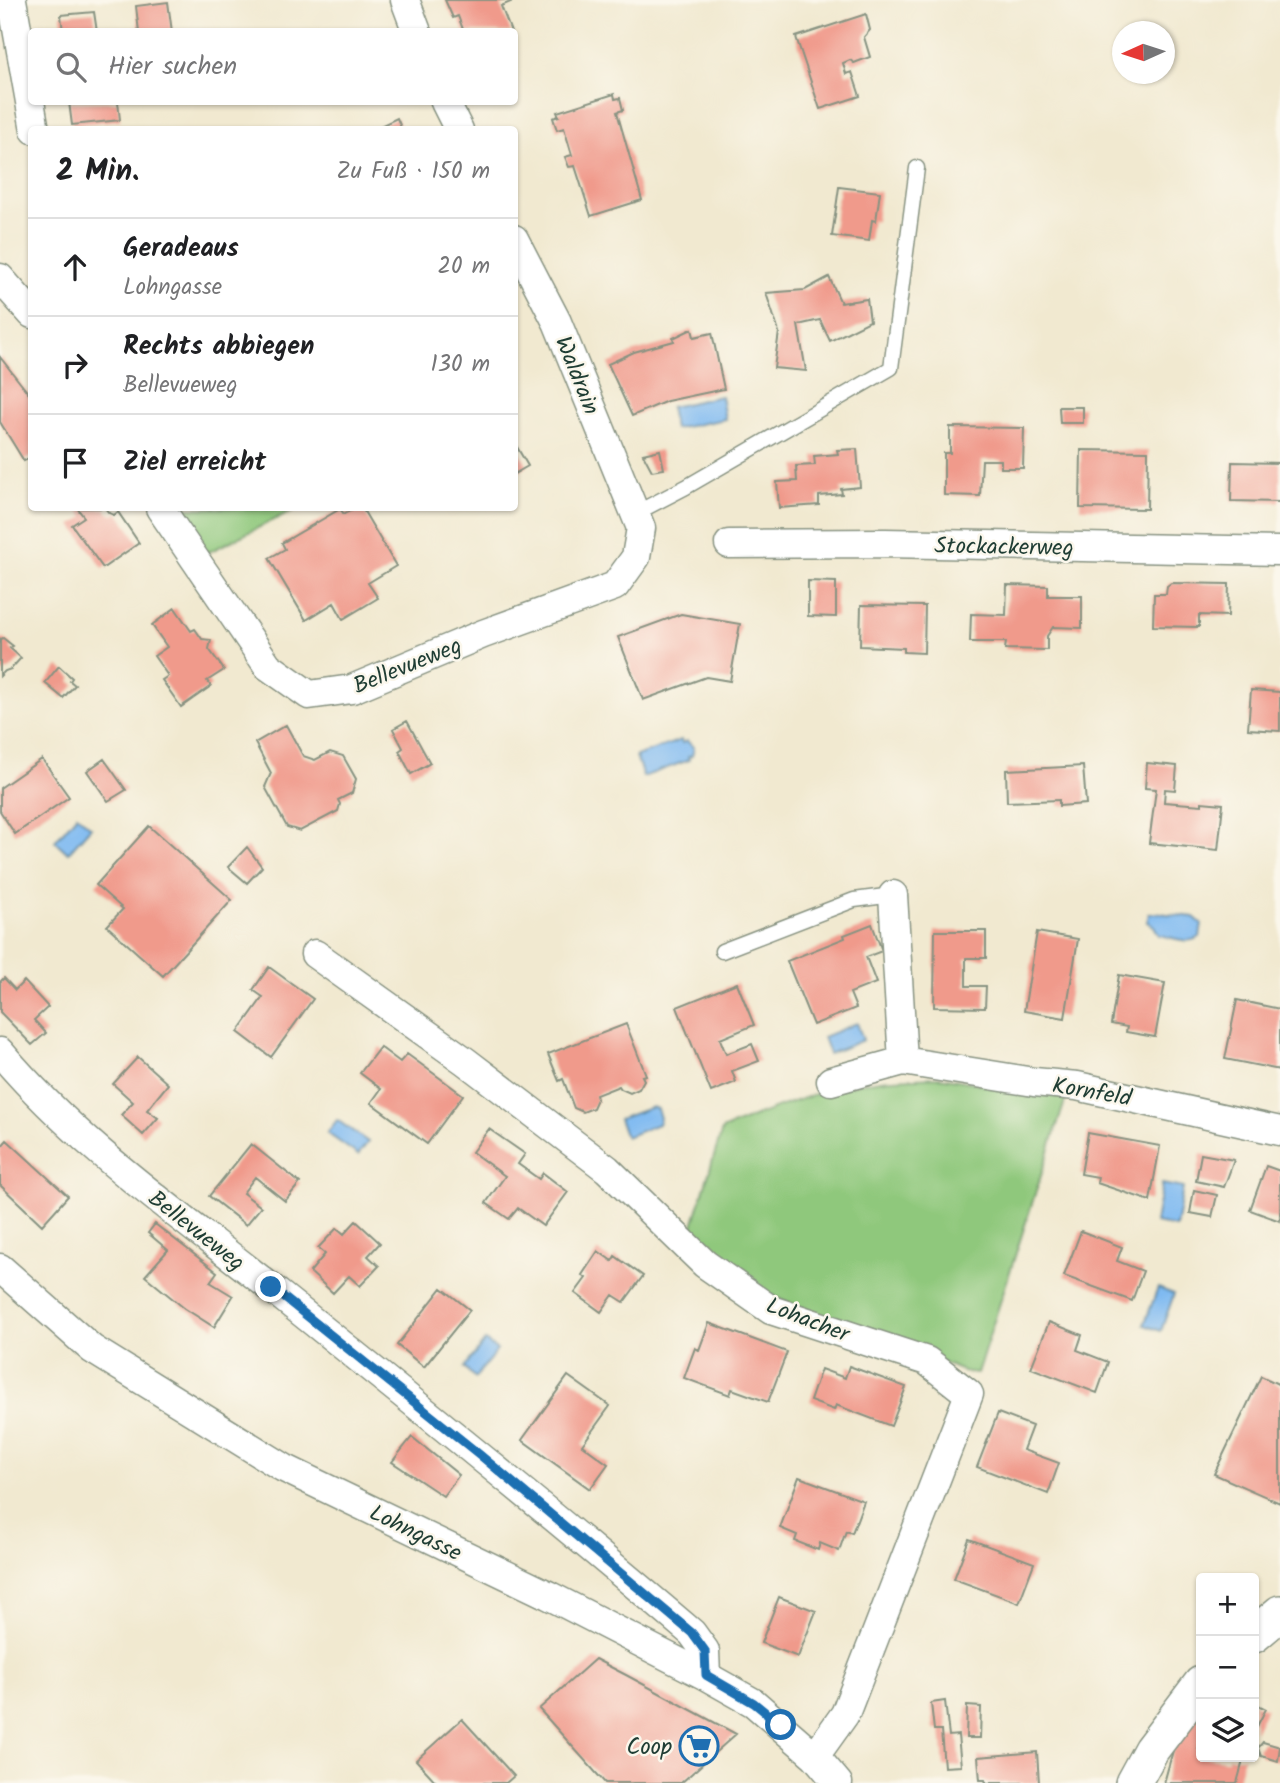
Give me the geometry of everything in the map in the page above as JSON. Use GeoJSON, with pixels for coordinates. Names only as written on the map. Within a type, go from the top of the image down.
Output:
{"type":"FeatureCollection","features":[{"type":"Feature","properties":{"kind":"street"},"geometry":{"type":"LineString","coordinates":[[12,0],[28,90]]}},
{"type":"Feature","properties":{"kind":"street"},"geometry":{"type":"LineString","coordinates":[[405,0],[416,28]]}},
{"type":"Feature","properties":{"kind":"street"},"geometry":{"type":"LineString","coordinates":[[31,105],[34,126]]}},
{"type":"Feature","properties":{"kind":"street"},"geometry":{"type":"LineString","coordinates":[[447,105],[458,126]]}},
{"type":"Feature","properties":{"kind":"street","name":"Waldrain"},"geometry":{"type":"LineString","coordinates":[[518,247],[557,322],[634,514]]}},
{"type":"Feature","properties":{"kind":"street"},"geometry":{"type":"LineString","coordinates":[[0,278],[28,310]]}},
{"type":"Feature","properties":{"kind":"street","name":"Bellevueweg"},"geometry":{"type":"LineString","coordinates":[[162,511],[268,666],[309,695],[352,689],[484,634],[615,586],[636,557],[641,528],[634,514]]}},
{"type":"Feature","properties":{"kind":"street","name":"Stockackerweg"},"geometry":{"type":"LineString","coordinates":[[729,544],[885,543],[1280,551]]}},
{"type":"Feature","properties":{"kind":"street"},"geometry":{"type":"LineString","coordinates":[[893,895],[903,1061]]}},
{"type":"Feature","properties":{"kind":"street","name":"Lohacher"},"geometry":{"type":"LineString","coordinates":[[315,954],[465,1061],[607,1169],[705,1264],[771,1310],[926,1361],[969,1394],[845,1714],[815,1756]]}},
{"type":"Feature","properties":{"kind":"street","name":"Bellevueweg"},"geometry":{"type":"LineString","coordinates":[[0,1052],[56,1112],[137,1184],[271,1287],[480,1455],[692,1633],[705,1651],[706,1675]]}},
{"type":"Feature","properties":{"kind":"street","name":"Kornfeld"},"geometry":{"type":"LineString","coordinates":[[831,1081],[903,1061],[1034,1082],[1077,1086],[1280,1131]]}},
{"type":"Feature","properties":{"kind":"street","name":"Lohngasse"},"geometry":{"type":"LineString","coordinates":[[0,1268],[92,1349],[284,1468],[548,1595],[706,1675],[754,1703],[815,1756],[838,1783]]}},
{"type":"Feature","properties":{"kind":"street"},"geometry":{"type":"LineString","coordinates":[[1259,1631],[1280,1613]]}},
{"type":"Feature","properties":{"kind":"street"},"geometry":{"type":"LineString","coordinates":[[1133,1783],[1151,1751],[1196,1691]]}},
{"type":"Feature","properties":{"kind":"lane"},"geometry":{"type":"LineString","coordinates":[[634,514],[686,487],[891,368],[917,169]]}},
{"type":"Feature","properties":{"kind":"lane"},"geometry":{"type":"LineString","coordinates":[[722,951],[854,900],[893,895]]}},
{"type":"Feature","properties":{"kind":"green space"},"geometry":{"type":"Polygon","coordinates":[[[177,511],[292,511],[207,553],[177,511]]]}},
{"type":"Feature","properties":{"kind":"green space"},"geometry":{"type":"Polygon","coordinates":[[[940,1077],[1066,1098],[977,1374],[968,1373],[752,1288],[690,1235],[722,1130],[780,1106],[860,1083],[940,1077]]]}},
{"type":"Feature","properties":{"kind":"water"},"geometry":{"type":"Polygon","coordinates":[[[721,396],[725,419],[674,429],[670,407],[721,396]]]}},
{"type":"Feature","properties":{"kind":"water"},"geometry":{"type":"Polygon","coordinates":[[[681,740],[682,743],[687,741],[694,748],[689,760],[643,777],[636,756],[681,740]]]}},
{"type":"Feature","properties":{"kind":"water"},"geometry":{"type":"Polygon","coordinates":[[[77,815],[91,827],[68,853],[55,841],[77,815]]]}},
{"type":"Feature","properties":{"kind":"water"},"geometry":{"type":"Polygon","coordinates":[[[1149,914],[1194,917],[1202,924],[1200,937],[1185,940],[1159,935],[1154,926],[1147,922],[1149,914]]]}},
{"type":"Feature","properties":{"kind":"water"},"geometry":{"type":"Polygon","coordinates":[[[857,1023],[863,1040],[829,1054],[823,1037],[857,1023]]]}},
{"type":"Feature","properties":{"kind":"water"},"geometry":{"type":"Polygon","coordinates":[[[652,1107],[657,1109],[660,1118],[658,1124],[626,1137],[619,1119],[652,1107]]]}},
{"type":"Feature","properties":{"kind":"water"},"geometry":{"type":"Polygon","coordinates":[[[337,1120],[368,1142],[358,1155],[327,1133],[337,1120]]]}},
{"type":"Feature","properties":{"kind":"water"},"geometry":{"type":"Polygon","coordinates":[[[1162,1184],[1183,1188],[1176,1227],[1155,1223],[1162,1184]]]}},
{"type":"Feature","properties":{"kind":"water"},"geometry":{"type":"Polygon","coordinates":[[[1158,1288],[1174,1294],[1161,1331],[1144,1325],[1158,1288]]]}},
{"type":"Feature","properties":{"kind":"water"},"geometry":{"type":"Polygon","coordinates":[[[485,1341],[497,1350],[475,1378],[464,1368],[485,1341]]]}},
{"type":"Feature","properties":{"kind":"building"},"geometry":{"type":"Polygon","coordinates":[[[445,0],[515,0],[501,6],[509,28],[462,28],[458,16],[453,18],[445,0]]]}},
{"type":"Feature","properties":{"kind":"building"},"geometry":{"type":"Polygon","coordinates":[[[168,2],[171,28],[139,28],[136,6],[168,2]]]}},
{"type":"Feature","properties":{"kind":"building"},"geometry":{"type":"Polygon","coordinates":[[[94,12],[96,28],[63,28],[61,15],[94,12]]]}},
{"type":"Feature","properties":{"kind":"building"},"geometry":{"type":"Polygon","coordinates":[[[866,14],[870,30],[864,37],[870,57],[854,63],[850,60],[843,63],[846,74],[852,72],[860,96],[820,109],[796,37],[866,14]]]}},
{"type":"Feature","properties":{"kind":"building"},"geometry":{"type":"Polygon","coordinates":[[[614,94],[615,99],[620,98],[623,110],[617,112],[642,200],[591,216],[575,166],[569,167],[565,157],[572,155],[564,128],[557,130],[553,118],[559,116],[557,112],[614,94]]]}},
{"type":"Feature","properties":{"kind":"building"},"geometry":{"type":"Polygon","coordinates":[[[69,105],[118,105],[120,120],[72,125],[69,105]]]}},
{"type":"Feature","properties":{"kind":"building"},"geometry":{"type":"Polygon","coordinates":[[[397,118],[400,126],[380,126],[397,118]]]}},
{"type":"Feature","properties":{"kind":"building"},"geometry":{"type":"Polygon","coordinates":[[[839,187],[880,192],[876,221],[872,220],[869,241],[832,236],[839,187]]]}},
{"type":"Feature","properties":{"kind":"building"},"geometry":{"type":"Polygon","coordinates":[[[829,277],[841,303],[867,299],[870,321],[830,341],[820,320],[798,325],[806,371],[774,368],[779,332],[766,293],[805,290],[829,277]]]}},
{"type":"Feature","properties":{"kind":"building"},"geometry":{"type":"Polygon","coordinates":[[[692,329],[694,337],[712,333],[724,389],[667,401],[632,416],[608,364],[634,352],[674,341],[673,338],[692,329]]]}},
{"type":"Feature","properties":{"kind":"building"},"geometry":{"type":"Polygon","coordinates":[[[0,357],[28,393],[28,458],[24,461],[0,422],[0,357]]]}},
{"type":"Feature","properties":{"kind":"building"},"geometry":{"type":"Polygon","coordinates":[[[1059,407],[1083,407],[1083,423],[1060,423],[1059,407]]]}},
{"type":"Feature","properties":{"kind":"building"},"geometry":{"type":"Polygon","coordinates":[[[950,427],[1024,428],[1023,468],[1001,468],[1001,460],[982,460],[980,496],[944,495],[944,453],[950,453],[950,427]]]}},
{"type":"Feature","properties":{"kind":"building"},"geometry":{"type":"Polygon","coordinates":[[[518,449],[528,466],[518,472],[518,449]]]}},
{"type":"Feature","properties":{"kind":"building"},"geometry":{"type":"Polygon","coordinates":[[[857,449],[860,487],[841,489],[842,494],[819,496],[819,505],[779,508],[777,482],[797,481],[796,466],[815,465],[814,456],[838,454],[837,450],[857,449]]]}},
{"type":"Feature","properties":{"kind":"building"},"geometry":{"type":"Polygon","coordinates":[[[660,450],[664,469],[652,471],[643,454],[660,450]]]}},
{"type":"Feature","properties":{"kind":"building"},"geometry":{"type":"Polygon","coordinates":[[[1081,450],[1148,451],[1147,509],[1080,508],[1081,450]]]}},
{"type":"Feature","properties":{"kind":"building"},"geometry":{"type":"Polygon","coordinates":[[[1232,462],[1280,463],[1280,502],[1231,501],[1232,462]]]}},
{"type":"Feature","properties":{"kind":"building"},"geometry":{"type":"Polygon","coordinates":[[[79,511],[107,511],[114,515],[118,512],[139,543],[103,568],[72,525],[84,517],[79,511]]]}},
{"type":"Feature","properties":{"kind":"building"},"geometry":{"type":"Polygon","coordinates":[[[337,511],[344,514],[350,511],[364,511],[396,566],[368,583],[378,598],[343,619],[334,603],[306,620],[269,558],[285,549],[282,543],[337,511]]]}},
{"type":"Feature","properties":{"kind":"building"},"geometry":{"type":"Polygon","coordinates":[[[808,581],[836,582],[836,617],[808,616],[808,581]]]}},
{"type":"Feature","properties":{"kind":"building"},"geometry":{"type":"Polygon","coordinates":[[[1171,583],[1229,584],[1228,616],[1199,615],[1199,627],[1153,626],[1154,594],[1166,594],[1167,586],[1171,583]]]}},
{"type":"Feature","properties":{"kind":"building"},"geometry":{"type":"Polygon","coordinates":[[[1007,585],[1048,586],[1048,596],[1082,596],[1082,628],[1053,627],[1047,636],[1047,650],[1005,649],[1006,642],[970,642],[971,614],[1006,615],[1007,585]]]}},
{"type":"Feature","properties":{"kind":"building"},"geometry":{"type":"Polygon","coordinates":[[[861,605],[925,606],[924,653],[904,652],[904,648],[860,646],[861,605]]]}},
{"type":"Feature","properties":{"kind":"building"},"geometry":{"type":"Polygon","coordinates":[[[175,608],[191,631],[195,629],[202,639],[211,640],[209,649],[224,670],[207,681],[211,686],[181,707],[162,680],[168,676],[154,656],[167,647],[152,625],[175,608]]]}},
{"type":"Feature","properties":{"kind":"building"},"geometry":{"type":"Polygon","coordinates":[[[681,614],[740,624],[730,681],[706,677],[643,700],[618,637],[681,614]]]}},
{"type":"Feature","properties":{"kind":"building"},"geometry":{"type":"Polygon","coordinates":[[[3,638],[21,658],[0,676],[0,639],[3,638]]]}},
{"type":"Feature","properties":{"kind":"building"},"geometry":{"type":"Polygon","coordinates":[[[59,666],[72,678],[70,681],[75,685],[63,698],[45,683],[59,666]]]}},
{"type":"Feature","properties":{"kind":"building"},"geometry":{"type":"Polygon","coordinates":[[[1251,690],[1280,692],[1280,731],[1248,729],[1251,690]]]}},
{"type":"Feature","properties":{"kind":"building"},"geometry":{"type":"Polygon","coordinates":[[[407,721],[430,763],[411,774],[399,751],[403,748],[393,729],[407,721]]]}},
{"type":"Feature","properties":{"kind":"building"},"geometry":{"type":"Polygon","coordinates":[[[286,725],[303,756],[315,760],[330,752],[343,756],[356,779],[352,793],[338,800],[338,811],[300,831],[287,827],[265,787],[271,773],[255,743],[286,725]]]}},
{"type":"Feature","properties":{"kind":"building"},"geometry":{"type":"Polygon","coordinates":[[[42,759],[69,797],[15,834],[0,811],[0,788],[42,759]]]}},
{"type":"Feature","properties":{"kind":"building"},"geometry":{"type":"Polygon","coordinates":[[[104,759],[126,790],[108,801],[87,771],[104,759]]]}},
{"type":"Feature","properties":{"kind":"building"},"geometry":{"type":"Polygon","coordinates":[[[1147,763],[1177,766],[1175,790],[1165,789],[1164,802],[1223,804],[1218,850],[1149,843],[1156,789],[1145,788],[1147,763]]]}},
{"type":"Feature","properties":{"kind":"building"},"geometry":{"type":"Polygon","coordinates":[[[1083,766],[1086,804],[1059,806],[1059,800],[1007,802],[1006,770],[1083,766]]]}},
{"type":"Feature","properties":{"kind":"building"},"geometry":{"type":"Polygon","coordinates":[[[149,826],[232,900],[163,976],[107,926],[123,909],[96,885],[149,826]]]}},
{"type":"Feature","properties":{"kind":"building"},"geometry":{"type":"Polygon","coordinates":[[[247,847],[262,867],[247,883],[228,867],[247,847]]]}},
{"type":"Feature","properties":{"kind":"building"},"geometry":{"type":"Polygon","coordinates":[[[872,924],[882,951],[866,957],[876,983],[850,993],[856,1008],[813,1025],[787,961],[872,924]]]}},
{"type":"Feature","properties":{"kind":"building"},"geometry":{"type":"Polygon","coordinates":[[[935,931],[986,931],[986,958],[966,958],[966,986],[986,986],[985,1008],[934,1007],[935,931]]]}},
{"type":"Feature","properties":{"kind":"building"},"geometry":{"type":"Polygon","coordinates":[[[1037,932],[1078,939],[1065,1018],[1024,1011],[1037,932]]]}},
{"type":"Feature","properties":{"kind":"building"},"geometry":{"type":"Polygon","coordinates":[[[269,967],[313,999],[271,1057],[238,1032],[263,997],[253,990],[269,967]]]}},
{"type":"Feature","properties":{"kind":"building"},"geometry":{"type":"Polygon","coordinates":[[[1119,975],[1165,983],[1155,1037],[1126,1032],[1127,1027],[1111,1024],[1119,975]]]}},
{"type":"Feature","properties":{"kind":"building"},"geometry":{"type":"Polygon","coordinates":[[[4,978],[15,990],[24,981],[48,1007],[34,1020],[46,1033],[32,1045],[0,1012],[0,982],[4,978]]]}},
{"type":"Feature","properties":{"kind":"building"},"geometry":{"type":"Polygon","coordinates":[[[737,983],[754,1025],[720,1039],[726,1054],[752,1044],[759,1061],[732,1071],[736,1082],[711,1092],[677,1007],[737,983]]]}},
{"type":"Feature","properties":{"kind":"building"},"geometry":{"type":"Polygon","coordinates":[[[1237,1000],[1280,1009],[1280,1070],[1225,1059],[1237,1000]]]}},
{"type":"Feature","properties":{"kind":"building"},"geometry":{"type":"Polygon","coordinates":[[[626,1024],[646,1075],[642,1076],[644,1080],[639,1089],[630,1093],[619,1086],[596,1095],[593,1108],[583,1112],[574,1108],[563,1079],[559,1081],[548,1054],[626,1024]]]}},
{"type":"Feature","properties":{"kind":"building"},"geometry":{"type":"Polygon","coordinates":[[[380,1047],[400,1062],[407,1054],[463,1095],[427,1144],[371,1103],[381,1089],[360,1073],[380,1047]]]}},
{"type":"Feature","properties":{"kind":"building"},"geometry":{"type":"Polygon","coordinates":[[[138,1057],[168,1084],[147,1110],[158,1118],[143,1135],[121,1115],[133,1102],[113,1084],[138,1057]]]}},
{"type":"Feature","properties":{"kind":"building"},"geometry":{"type":"Polygon","coordinates":[[[489,1129],[525,1154],[518,1164],[539,1179],[543,1173],[568,1192],[543,1226],[518,1208],[509,1219],[486,1203],[505,1176],[472,1152],[489,1129]]]}},
{"type":"Feature","properties":{"kind":"building"},"geometry":{"type":"Polygon","coordinates":[[[1088,1133],[1160,1146],[1150,1201],[1097,1183],[1098,1177],[1081,1174],[1088,1133]]]}},
{"type":"Feature","properties":{"kind":"building"},"geometry":{"type":"Polygon","coordinates":[[[7,1140],[68,1196],[42,1225],[0,1185],[0,1148],[7,1140]]]}},
{"type":"Feature","properties":{"kind":"building"},"geometry":{"type":"Polygon","coordinates":[[[251,1144],[300,1183],[285,1201],[255,1177],[243,1193],[261,1207],[246,1225],[209,1196],[251,1144]]]}},
{"type":"Feature","properties":{"kind":"building"},"geometry":{"type":"Polygon","coordinates":[[[1201,1154],[1234,1160],[1224,1187],[1196,1181],[1201,1154]]]}},
{"type":"Feature","properties":{"kind":"building"},"geometry":{"type":"Polygon","coordinates":[[[1266,1166],[1280,1171],[1280,1221],[1250,1210],[1266,1166]]]}},
{"type":"Feature","properties":{"kind":"building"},"geometry":{"type":"Polygon","coordinates":[[[1194,1190],[1217,1195],[1212,1217],[1190,1213],[1194,1190]]]}},
{"type":"Feature","properties":{"kind":"building"},"geometry":{"type":"Polygon","coordinates":[[[356,1221],[380,1243],[368,1256],[379,1266],[360,1286],[349,1276],[333,1293],[310,1272],[325,1254],[318,1248],[337,1228],[344,1234],[356,1221]]]}},
{"type":"Feature","properties":{"kind":"building"},"geometry":{"type":"Polygon","coordinates":[[[155,1224],[217,1272],[210,1282],[233,1296],[214,1327],[184,1308],[145,1276],[168,1250],[148,1233],[155,1224]]]}},
{"type":"Feature","properties":{"kind":"building"},"geometry":{"type":"Polygon","coordinates":[[[1081,1231],[1122,1247],[1117,1261],[1143,1271],[1132,1301],[1064,1276],[1081,1231]]]}},
{"type":"Feature","properties":{"kind":"building"},"geometry":{"type":"Polygon","coordinates":[[[598,1251],[612,1261],[615,1256],[643,1276],[624,1302],[613,1295],[601,1312],[575,1293],[586,1278],[582,1275],[598,1251]]]}},
{"type":"Feature","properties":{"kind":"building"},"geometry":{"type":"Polygon","coordinates":[[[442,1288],[470,1310],[424,1367],[397,1345],[442,1288]]]}},
{"type":"Feature","properties":{"kind":"building"},"geometry":{"type":"Polygon","coordinates":[[[1049,1322],[1082,1335],[1077,1350],[1108,1362],[1097,1393],[1031,1368],[1049,1322]]]}},
{"type":"Feature","properties":{"kind":"building"},"geometry":{"type":"Polygon","coordinates":[[[709,1323],[787,1352],[768,1402],[732,1389],[730,1395],[684,1378],[695,1348],[699,1350],[709,1323]]]}},
{"type":"Feature","properties":{"kind":"building"},"geometry":{"type":"Polygon","coordinates":[[[849,1366],[906,1387],[891,1426],[836,1405],[834,1410],[810,1401],[821,1369],[845,1378],[849,1366]]]}},
{"type":"Feature","properties":{"kind":"building"},"geometry":{"type":"Polygon","coordinates":[[[568,1376],[610,1406],[582,1445],[608,1464],[590,1489],[522,1440],[568,1376]]]}},
{"type":"Feature","properties":{"kind":"building"},"geometry":{"type":"Polygon","coordinates":[[[1261,1376],[1280,1385],[1280,1503],[1214,1474],[1261,1376]]]}},
{"type":"Feature","properties":{"kind":"building"},"geometry":{"type":"Polygon","coordinates":[[[998,1413],[1032,1426],[1023,1450],[1059,1463],[1048,1494],[977,1467],[998,1413]]]}},
{"type":"Feature","properties":{"kind":"building"},"geometry":{"type":"Polygon","coordinates":[[[412,1437],[459,1475],[443,1496],[392,1462],[412,1437]]]}},
{"type":"Feature","properties":{"kind":"building"},"geometry":{"type":"Polygon","coordinates":[[[799,1477],[864,1501],[852,1533],[846,1531],[839,1551],[820,1543],[818,1550],[795,1541],[797,1535],[780,1528],[799,1477]]]}},
{"type":"Feature","properties":{"kind":"building"},"geometry":{"type":"Polygon","coordinates":[[[969,1539],[1034,1563],[1019,1603],[954,1579],[969,1539]]]}},
{"type":"Feature","properties":{"kind":"building"},"geometry":{"type":"Polygon","coordinates":[[[779,1597],[816,1611],[798,1657],[761,1643],[779,1597]]]}},
{"type":"Feature","properties":{"kind":"building"},"geometry":{"type":"Polygon","coordinates":[[[595,1659],[736,1734],[681,1783],[605,1783],[539,1709],[595,1659]]]}},
{"type":"Feature","properties":{"kind":"building"},"geometry":{"type":"Polygon","coordinates":[[[945,1701],[949,1736],[958,1735],[961,1766],[944,1767],[941,1730],[934,1730],[931,1703],[945,1701]]]}},
{"type":"Feature","properties":{"kind":"building"},"geometry":{"type":"Polygon","coordinates":[[[967,1706],[981,1707],[980,1738],[966,1738],[967,1706]]]}},
{"type":"Feature","properties":{"kind":"building"},"geometry":{"type":"Polygon","coordinates":[[[1259,1706],[1266,1709],[1259,1722],[1259,1706]]]}},
{"type":"Feature","properties":{"kind":"building"},"geometry":{"type":"Polygon","coordinates":[[[1196,1718],[1196,1762],[1243,1762],[1237,1783],[1164,1783],[1174,1747],[1196,1718]]]}},
{"type":"Feature","properties":{"kind":"building"},"geometry":{"type":"Polygon","coordinates":[[[462,1719],[514,1776],[506,1783],[437,1783],[416,1760],[462,1719]]]}},
{"type":"Feature","properties":{"kind":"building"},"geometry":{"type":"Polygon","coordinates":[[[1263,1742],[1280,1747],[1278,1761],[1261,1756],[1259,1747],[1263,1742]]]}},
{"type":"Feature","properties":{"kind":"building"},"geometry":{"type":"Polygon","coordinates":[[[1037,1752],[1039,1783],[986,1783],[985,1780],[980,1780],[978,1757],[1037,1752]]]}},
{"type":"Feature","properties":{"kind":"place","name":"Coop"},"geometry":{"type":"Point","coordinates":[699,1746]}},
{"type":"Feature","properties":{"kind":"route"},"geometry":{"type":"LineString","coordinates":[[271,1287],[583,1539],[692,1633],[705,1651],[706,1675],[754,1703],[781,1725]]}}]}
